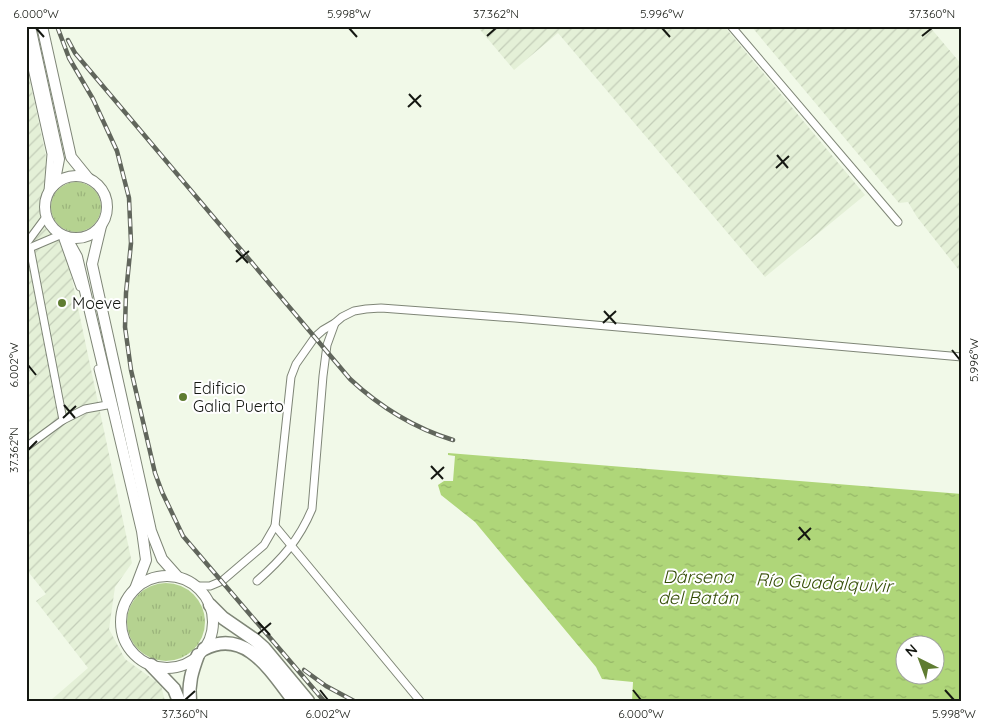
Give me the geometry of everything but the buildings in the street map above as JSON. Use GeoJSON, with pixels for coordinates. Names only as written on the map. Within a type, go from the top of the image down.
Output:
{"type":"FeatureCollection","features":[{"type":"Feature","properties":{"kind":"highway"},"geometry":{"type":"LineString","coordinates":[[210,605],[222,618],[264,648],[308,701]]}},
{"type":"Feature","properties":{"kind":"highway"},"geometry":{"type":"LineString","coordinates":[[190,701],[190,678],[201,652],[214,644],[225,642],[246,649],[258,657],[294,701]]}},
{"type":"Feature","properties":{"kind":"highway"},"geometry":{"type":"LineString","coordinates":[[151,665],[174,689],[179,701]]}},
{"type":"Feature","properties":{"kind":"main road"},"geometry":{"type":"LineString","coordinates":[[30,26],[59,159],[51,188],[44,204],[46,217],[54,230],[62,236],[77,257],[131,480],[146,560],[136,589]]}},
{"type":"Feature","properties":{"kind":"main road"},"geometry":{"type":"LineString","coordinates":[[42,26],[71,157],[89,179],[100,188],[106,198],[107,210],[92,264],[151,531],[162,559],[178,577]]}},
{"type":"Feature","properties":{"kind":"main road"},"geometry":{"type":"LineString","coordinates":[[51,188],[64,178],[70,176],[89,179]]}},
{"type":"Feature","properties":{"kind":"main road"},"geometry":{"type":"LineString","coordinates":[[62,236],[77,239],[88,237],[101,226]]}},
{"type":"Feature","properties":{"kind":"main road"},"geometry":{"type":"LineString","coordinates":[[168,576],[178,577],[197,586],[203,592],[210,605],[213,626],[209,642],[201,652],[180,666],[165,668],[151,665],[136,655],[125,640],[122,631],[122,613],[130,596],[136,589],[151,579],[168,576]]}},
{"type":"Feature","properties":{"kind":"street"},"geometry":{"type":"LineString","coordinates":[[731,26],[898,222]]}},
{"type":"Feature","properties":{"kind":"street"},"geometry":{"type":"LineString","coordinates":[[26,41],[51,154],[51,188]]}},
{"type":"Feature","properties":{"kind":"street"},"geometry":{"type":"LineString","coordinates":[[46,217],[28,247],[63,420]]}},
{"type":"Feature","properties":{"kind":"street"},"geometry":{"type":"LineString","coordinates":[[28,247],[62,236],[79,285],[107,405],[131,480]]}},
{"type":"Feature","properties":{"kind":"street"},"geometry":{"type":"LineString","coordinates":[[197,586],[210,586],[222,581],[264,545],[275,526],[291,377],[296,364],[315,337],[342,317],[354,311],[381,308],[962,356]]}},
{"type":"Feature","properties":{"kind":"street"},"geometry":{"type":"LineString","coordinates":[[257,581],[292,546],[304,529],[312,509],[324,368],[327,346],[335,323]]}},
{"type":"Feature","properties":{"kind":"street"},"geometry":{"type":"LineString","coordinates":[[26,448],[63,420],[85,409],[107,405]]}},
{"type":"Feature","properties":{"kind":"street"},"geometry":{"type":"LineString","coordinates":[[275,526],[420,701]]}},
{"type":"Feature","properties":{"kind":"shaded area"},"geometry":{"type":"Polygon","coordinates":[[[477,26],[724,26],[865,195],[765,277],[558,33],[514,70],[477,26]]]}},
{"type":"Feature","properties":{"kind":"shaded area"},"geometry":{"type":"Polygon","coordinates":[[[751,26],[929,26],[962,65],[962,274],[917,217],[908,202],[899,203],[751,26]]]}},
{"type":"Feature","properties":{"kind":"shaded area"},"geometry":{"type":"Polygon","coordinates":[[[26,62],[132,563],[115,587],[109,629],[125,659],[161,685],[165,701],[50,701],[88,668],[36,601],[46,594],[26,569],[26,62]]]}},
{"type":"Feature","properties":{"kind":"green space"},"geometry":{"type":"Polygon","coordinates":[[[71,182],[81,182],[94,189],[101,202],[101,212],[94,225],[81,232],[71,232],[62,228],[55,221],[51,212],[51,202],[55,193],[62,186],[71,182]]]}},
{"type":"Feature","properties":{"kind":"green space"},"geometry":{"type":"Polygon","coordinates":[[[158,583],[174,583],[188,589],[199,600],[205,614],[205,630],[199,644],[188,655],[174,661],[158,661],[144,655],[133,644],[127,630],[127,614],[133,600],[144,589],[158,583]]]}},
{"type":"Feature","properties":{"kind":"water","name":"Dársena del Batán"},"geometry":{"type":"Polygon","coordinates":[[[448,453],[962,494],[962,701],[632,701],[633,682],[602,679],[596,667],[475,522],[441,495],[438,485],[444,481],[453,481],[455,456],[448,455],[448,453]]]}},
{"type":"Feature","properties":{"kind":"railway"},"geometry":{"type":"LineString","coordinates":[[57,26],[69,58],[93,99],[117,151],[129,198],[131,243],[125,327],[131,370],[155,473],[162,492],[183,536],[324,701]]}},
{"type":"Feature","properties":{"kind":"railway"},"geometry":{"type":"LineString","coordinates":[[68,40],[75,53],[350,379],[373,399],[398,416],[453,440]]}},
{"type":"Feature","properties":{"kind":"railway"},"geometry":{"type":"LineString","coordinates":[[304,670],[326,686],[354,701]]}},
{"type":"Feature","properties":{"kind":"place","name":"Moeve"},"geometry":{"type":"Point","coordinates":[62,303]}},
{"type":"Feature","properties":{"kind":"place","name":"Edificio Galia Puerto"},"geometry":{"type":"Point","coordinates":[183,397]}},
{"type":"Feature","properties":{"kind":"water label","name":"Río Guadalquivir"},"geometry":{"type":"Point","coordinates":[824,583]}}]}
